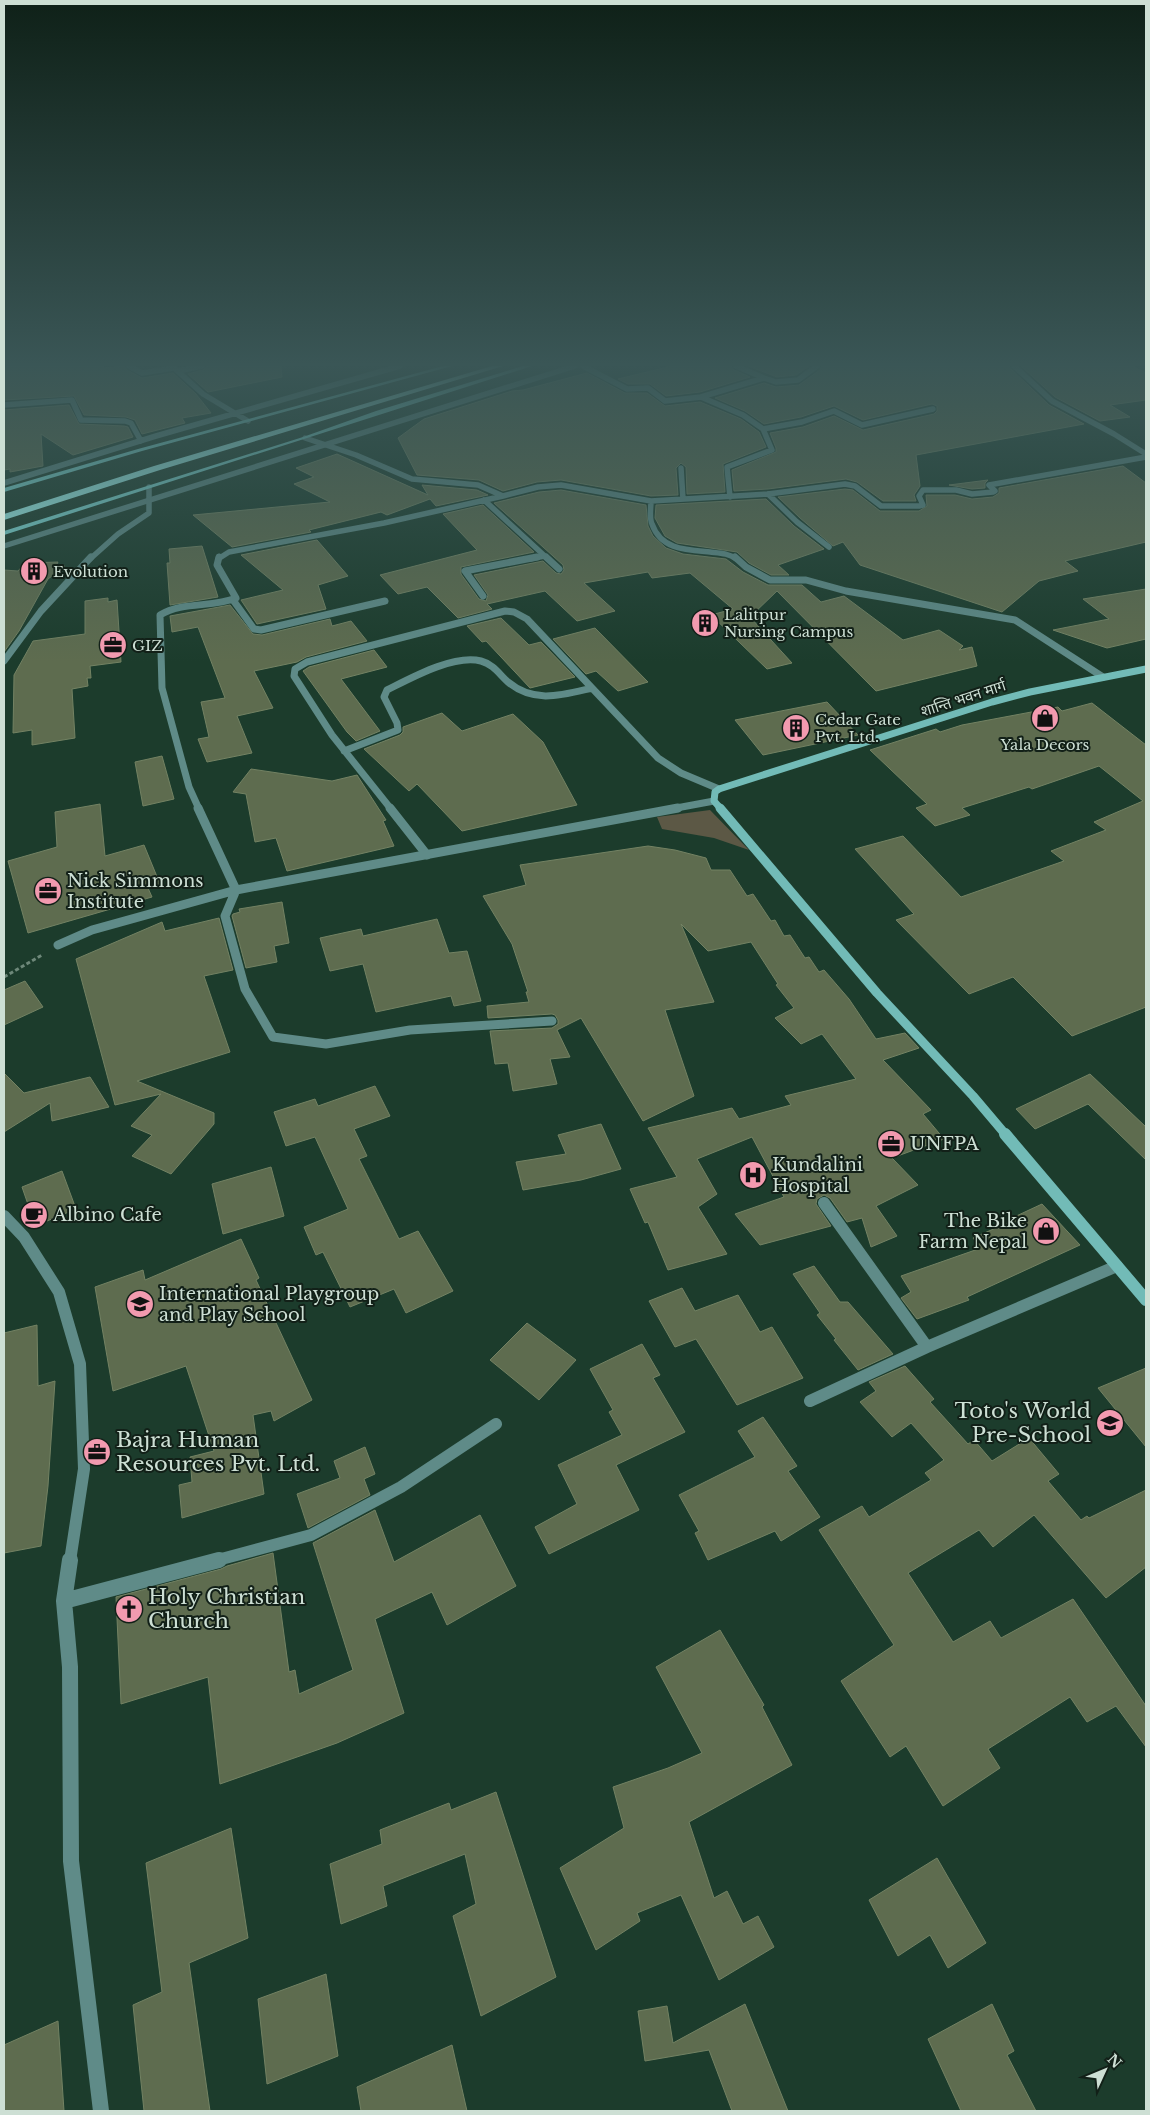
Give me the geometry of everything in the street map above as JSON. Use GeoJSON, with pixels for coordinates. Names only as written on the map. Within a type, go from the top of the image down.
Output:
{"type":"FeatureCollection","features":[{"type":"Feature","properties":{"kind":"highway"},"geometry":{"type":"LineString","coordinates":[[59,490],[144,465]]}},
{"type":"Feature","properties":{"kind":"highway"},"geometry":{"type":"LineString","coordinates":[[4,517],[168,465]]}},
{"type":"Feature","properties":{"kind":"main road"},"geometry":{"type":"LineString","coordinates":[[4,490],[90,465]]}},
{"type":"Feature","properties":{"kind":"main road"},"geometry":{"type":"LineString","coordinates":[[4,533],[220,465]]}},
{"type":"Feature","properties":{"kind":"main road","name":"शान्ति भवन मार्ग"},"geometry":{"type":"LineString","coordinates":[[718,789],[936,722],[992,702],[1146,669]]}},
{"type":"Feature","properties":{"kind":"main road"},"geometry":{"type":"LineString","coordinates":[[718,789],[715,792],[714,801],[877,993],[973,1096],[1146,1300]]}},
{"type":"Feature","properties":{"kind":"street"},"geometry":{"type":"LineString","coordinates":[[4,483],[64,465]]}},
{"type":"Feature","properties":{"kind":"street"},"geometry":{"type":"LineString","coordinates":[[4,546],[259,465]]}},
{"type":"Feature","properties":{"kind":"street"},"geometry":{"type":"LineString","coordinates":[[379,465],[412,479],[478,485],[502,496]]}},
{"type":"Feature","properties":{"kind":"street"},"geometry":{"type":"LineString","coordinates":[[730,497],[727,467],[733,465]]}},
{"type":"Feature","properties":{"kind":"street"},"geometry":{"type":"LineString","coordinates":[[552,1021],[410,1030],[326,1044],[273,1037],[245,989],[225,916],[236,890],[188,787],[162,688],[160,615],[169,610],[236,598],[218,564],[218,558],[229,552],[384,523],[538,487],[561,485],[651,501],[768,494],[845,484],[855,486],[881,506],[919,506],[923,505],[919,496],[923,490],[956,490],[972,494],[993,492],[995,491],[988,486],[1000,482],[1094,465]]}},
{"type":"Feature","properties":{"kind":"street"},"geometry":{"type":"LineString","coordinates":[[681,468],[683,500]]}},
{"type":"Feature","properties":{"kind":"street"},"geometry":{"type":"LineString","coordinates":[[4,661],[40,612],[61,589],[114,537],[149,513],[149,487]]}},
{"type":"Feature","properties":{"kind":"street"},"geometry":{"type":"LineString","coordinates":[[768,494],[797,522],[829,547]]}},
{"type":"Feature","properties":{"kind":"street"},"geometry":{"type":"LineString","coordinates":[[484,500],[559,569]]}},
{"type":"Feature","properties":{"kind":"street"},"geometry":{"type":"LineString","coordinates":[[651,501],[651,523],[661,540],[670,546],[733,556],[746,567],[770,580],[806,580],[846,591],[1015,620],[1103,677]]}},
{"type":"Feature","properties":{"kind":"street"},"geometry":{"type":"LineString","coordinates":[[483,596],[465,571],[471,568],[544,556]]}},
{"type":"Feature","properties":{"kind":"street"},"geometry":{"type":"LineString","coordinates":[[233,600],[254,629],[261,630],[385,601]]}},
{"type":"Feature","properties":{"kind":"street"},"geometry":{"type":"LineString","coordinates":[[427,855],[344,750],[294,676],[295,669],[308,662],[499,611],[514,612],[527,620],[608,703],[631,732],[656,756],[689,777],[718,789]]}},
{"type":"Feature","properties":{"kind":"street"},"geometry":{"type":"LineString","coordinates":[[344,750],[398,730],[397,723],[384,697],[386,690],[449,664],[480,660],[487,663],[518,690],[532,697],[592,688]]}},
{"type":"Feature","properties":{"kind":"street"},"geometry":{"type":"LineString","coordinates":[[58,945],[92,930],[236,890],[497,843],[543,832],[714,801]]}},
{"type":"Feature","properties":{"kind":"street"},"geometry":{"type":"LineString","coordinates":[[824,1203],[927,1347]]}},
{"type":"Feature","properties":{"kind":"street"},"geometry":{"type":"LineString","coordinates":[[4,1216],[24,1236],[59,1292],[80,1364],[84,1469],[64,1601],[70,1667],[71,1861],[101,2111]]}},
{"type":"Feature","properties":{"kind":"street"},"geometry":{"type":"LineString","coordinates":[[810,1401],[927,1347],[1117,1266]]}},
{"type":"Feature","properties":{"kind":"street"},"geometry":{"type":"LineString","coordinates":[[64,1601],[311,1535],[401,1487],[496,1424]]}},
{"type":"Feature","properties":{"kind":"path"},"geometry":{"type":"LineString","coordinates":[[4,977],[58,945]]}},
{"type":"Feature","properties":{"kind":"shaded area"},"geometry":{"type":"Polygon","coordinates":[[[710,810],[749,850],[714,838],[662,829],[657,817],[710,810]]]}},
{"type":"Feature","properties":{"kind":"building"},"geometry":{"type":"Polygon","coordinates":[[[4,465],[43,465],[10,472],[10,469],[4,470],[4,465]]]}},
{"type":"Feature","properties":{"kind":"building"},"geometry":{"type":"Polygon","coordinates":[[[306,465],[361,465],[428,495],[422,485],[477,490],[488,495],[436,506],[430,499],[387,515],[381,512],[309,530],[311,532],[232,547],[193,515],[330,502],[294,484],[314,477],[296,468],[306,465]]]}},
{"type":"Feature","properties":{"kind":"building"},"geometry":{"type":"Polygon","coordinates":[[[412,465],[679,465],[676,468],[678,495],[651,496],[561,480],[537,482],[503,491],[479,480],[417,475],[412,465]]]}},
{"type":"Feature","properties":{"kind":"building"},"geometry":{"type":"Polygon","coordinates":[[[683,465],[723,465],[725,492],[687,494],[686,467],[683,465]]]}},
{"type":"Feature","properties":{"kind":"building"},"geometry":{"type":"Polygon","coordinates":[[[745,465],[917,465],[920,486],[914,495],[916,501],[883,501],[857,482],[846,479],[768,489],[734,491],[732,470],[745,465]]]}},
{"type":"Feature","properties":{"kind":"building"},"geometry":{"type":"Polygon","coordinates":[[[1123,466],[1146,483],[1146,542],[1065,561],[1078,571],[1039,581],[1002,612],[860,565],[843,542],[833,546],[778,497],[845,489],[853,490],[880,511],[919,511],[927,506],[926,495],[955,495],[972,499],[993,497],[999,493],[999,488],[1123,466]]]}},
{"type":"Feature","properties":{"kind":"building"},"geometry":{"type":"Polygon","coordinates":[[[988,480],[985,483],[985,488],[972,489],[949,485],[988,480]]]}},
{"type":"Feature","properties":{"kind":"building"},"geometry":{"type":"Polygon","coordinates":[[[561,490],[646,505],[648,526],[653,536],[666,548],[683,554],[726,559],[743,572],[768,585],[802,585],[821,602],[844,596],[903,640],[939,630],[963,646],[959,650],[972,647],[977,666],[876,691],[777,591],[750,617],[792,663],[767,669],[711,615],[733,609],[690,573],[652,578],[648,572],[584,583],[615,611],[577,621],[545,591],[487,604],[492,609],[458,618],[427,587],[398,594],[380,575],[477,550],[443,514],[483,505],[534,552],[461,567],[461,574],[479,599],[486,601],[488,595],[474,575],[543,561],[556,573],[561,574],[564,570],[563,565],[494,503],[539,492],[561,490]]]}},
{"type":"Feature","properties":{"kind":"building"},"geometry":{"type":"Polygon","coordinates":[[[766,499],[794,526],[824,549],[778,565],[789,575],[771,575],[749,563],[737,552],[677,543],[665,536],[655,518],[656,505],[766,499]]]}},
{"type":"Feature","properties":{"kind":"building"},"geometry":{"type":"Polygon","coordinates":[[[317,540],[348,576],[318,585],[326,609],[257,624],[241,600],[283,590],[241,555],[317,540]]]}},
{"type":"Feature","properties":{"kind":"building"},"geometry":{"type":"Polygon","coordinates":[[[202,546],[218,597],[170,605],[167,563],[170,563],[169,549],[202,546]]]}},
{"type":"Feature","properties":{"kind":"building"},"geometry":{"type":"Polygon","coordinates":[[[58,562],[56,566],[65,566],[48,579],[19,631],[4,652],[4,570],[18,571],[25,563],[58,562]]]}},
{"type":"Feature","properties":{"kind":"building"},"geometry":{"type":"Polygon","coordinates":[[[1146,589],[1146,639],[1107,648],[1053,630],[1109,619],[1083,599],[1146,589]]]}},
{"type":"Feature","properties":{"kind":"building"},"geometry":{"type":"Polygon","coordinates":[[[108,598],[108,602],[117,600],[121,662],[90,666],[91,678],[87,678],[88,686],[72,689],[75,738],[32,745],[32,730],[13,733],[14,675],[33,641],[85,634],[85,601],[108,598]]]}},
{"type":"Feature","properties":{"kind":"building"},"geometry":{"type":"Polygon","coordinates":[[[230,605],[253,634],[262,635],[330,619],[332,626],[351,621],[367,641],[306,657],[297,662],[254,671],[273,708],[237,716],[252,753],[207,762],[198,739],[209,737],[201,702],[225,698],[198,627],[172,632],[170,616],[230,605]]]}},
{"type":"Feature","properties":{"kind":"building"},"geometry":{"type":"Polygon","coordinates":[[[501,618],[529,645],[541,642],[575,677],[530,688],[486,641],[482,642],[467,626],[501,618]]]}},
{"type":"Feature","properties":{"kind":"building"},"geometry":{"type":"Polygon","coordinates":[[[595,628],[648,682],[618,691],[596,671],[586,674],[553,639],[595,628]]]}},
{"type":"Feature","properties":{"kind":"building"},"geometry":{"type":"Polygon","coordinates":[[[374,650],[387,667],[341,679],[380,731],[356,741],[347,732],[303,671],[309,667],[374,650]]]}},
{"type":"Feature","properties":{"kind":"building","name":"Cedar Gate Pvt. Ltd."},"geometry":{"type":"Polygon","coordinates":[[[827,702],[858,735],[763,755],[735,720],[827,702]]]}},
{"type":"Feature","properties":{"kind":"building"},"geometry":{"type":"Polygon","coordinates":[[[1092,703],[1146,745],[1146,1007],[1072,1036],[1013,977],[969,994],[896,920],[914,914],[855,849],[903,836],[961,897],[1064,861],[1051,851],[1106,830],[1094,822],[1143,801],[1099,766],[1032,789],[1029,787],[962,808],[970,815],[935,826],[916,808],[927,804],[870,750],[936,729],[940,732],[962,725],[1058,707],[1062,711],[1092,703]]]}},
{"type":"Feature","properties":{"kind":"building"},"geometry":{"type":"Polygon","coordinates":[[[442,713],[462,731],[513,714],[543,742],[577,805],[462,831],[417,784],[409,791],[364,749],[400,735],[403,732],[403,727],[442,713]]]}},
{"type":"Feature","properties":{"kind":"building"},"geometry":{"type":"Polygon","coordinates":[[[162,756],[174,799],[143,806],[135,762],[162,756]]]}},
{"type":"Feature","properties":{"kind":"building"},"geometry":{"type":"Polygon","coordinates":[[[251,769],[332,781],[357,775],[386,820],[383,821],[394,846],[287,871],[276,838],[255,842],[246,794],[233,792],[251,769]]]}},
{"type":"Feature","properties":{"kind":"building","name":"Nick Simmons Institute"},"geometry":{"type":"Polygon","coordinates":[[[100,804],[105,856],[144,845],[160,884],[148,888],[152,897],[28,933],[8,861],[57,847],[55,812],[100,804]]]}},
{"type":"Feature","properties":{"kind":"building"},"geometry":{"type":"Polygon","coordinates":[[[648,846],[675,850],[706,858],[711,870],[730,870],[747,896],[753,894],[771,921],[775,920],[784,936],[790,935],[805,958],[809,957],[819,972],[824,970],[849,999],[876,1039],[905,1033],[919,1048],[883,1060],[931,1110],[923,1114],[944,1139],[892,1158],[918,1185],[876,1206],[897,1236],[871,1247],[862,1218],[847,1222],[830,1198],[824,1195],[817,1199],[816,1204],[831,1226],[760,1245],[735,1214],[784,1197],[752,1137],[697,1159],[717,1194],[698,1207],[727,1254],[668,1270],[648,1222],[645,1223],[630,1189],[677,1177],[648,1128],[732,1108],[739,1119],[791,1105],[785,1096],[856,1079],[822,1034],[801,1044],[775,1018],[794,1008],[776,985],[778,984],[751,942],[708,951],[681,924],[714,1002],[665,1010],[694,1096],[643,1121],[581,1018],[557,1030],[570,1057],[550,1059],[557,1084],[513,1091],[508,1063],[495,1064],[490,1031],[552,1028],[558,1024],[558,1020],[552,1014],[488,1018],[487,1006],[529,1002],[526,992],[528,992],[512,944],[483,896],[526,885],[520,865],[648,846]]]}},
{"type":"Feature","properties":{"kind":"building"},"geometry":{"type":"Polygon","coordinates":[[[282,902],[289,943],[274,946],[277,962],[246,968],[233,914],[240,912],[239,909],[282,902]]]}},
{"type":"Feature","properties":{"kind":"building"},"geometry":{"type":"Polygon","coordinates":[[[219,918],[233,970],[204,976],[230,1052],[137,1081],[214,1113],[214,1124],[171,1174],[132,1156],[152,1135],[131,1126],[161,1094],[115,1105],[76,959],[162,922],[165,931],[219,918]]]}},
{"type":"Feature","properties":{"kind":"building"},"geometry":{"type":"Polygon","coordinates":[[[437,919],[449,953],[467,951],[481,1001],[454,1006],[451,996],[376,1012],[363,964],[330,971],[320,938],[361,929],[363,936],[437,919]]]}},
{"type":"Feature","properties":{"kind":"building"},"geometry":{"type":"Polygon","coordinates":[[[25,981],[43,1007],[4,1025],[4,990],[25,981]]]}},
{"type":"Feature","properties":{"kind":"building"},"geometry":{"type":"Polygon","coordinates":[[[4,1073],[24,1093],[90,1077],[109,1107],[52,1121],[50,1103],[4,1132],[4,1073]]]}},
{"type":"Feature","properties":{"kind":"building"},"geometry":{"type":"Polygon","coordinates":[[[1090,1074],[1146,1127],[1146,1160],[1088,1104],[1035,1129],[1016,1109],[1090,1074]]]}},
{"type":"Feature","properties":{"kind":"building"},"geometry":{"type":"Polygon","coordinates":[[[375,1086],[390,1116],[354,1129],[367,1156],[359,1159],[399,1239],[418,1231],[453,1291],[406,1313],[394,1289],[350,1307],[323,1252],[316,1255],[304,1227],[348,1209],[315,1137],[286,1146],[274,1112],[315,1099],[318,1106],[375,1086]]]}},
{"type":"Feature","properties":{"kind":"building"},"geometry":{"type":"Polygon","coordinates":[[[601,1124],[621,1169],[581,1180],[523,1190],[516,1162],[566,1154],[558,1135],[601,1124]]]}},
{"type":"Feature","properties":{"kind":"building"},"geometry":{"type":"Polygon","coordinates":[[[271,1167],[284,1216],[223,1234],[212,1184],[271,1167]]]}},
{"type":"Feature","properties":{"kind":"building"},"geometry":{"type":"Polygon","coordinates":[[[62,1171],[76,1209],[47,1221],[43,1211],[32,1216],[22,1187],[62,1171]]]}},
{"type":"Feature","properties":{"kind":"building"},"geometry":{"type":"Polygon","coordinates":[[[1042,1204],[1080,1245],[967,1297],[969,1300],[917,1319],[901,1298],[911,1292],[901,1276],[981,1248],[973,1238],[1014,1220],[1012,1218],[1042,1204]]]}},
{"type":"Feature","properties":{"kind":"building"},"geometry":{"type":"Polygon","coordinates":[[[241,1239],[259,1278],[256,1280],[312,1400],[274,1421],[271,1411],[253,1415],[264,1494],[182,1518],[179,1485],[192,1482],[190,1457],[214,1451],[186,1366],[113,1391],[95,1287],[143,1270],[145,1280],[241,1239]]]}},
{"type":"Feature","properties":{"kind":"building"},"geometry":{"type":"Polygon","coordinates":[[[814,1266],[840,1302],[848,1302],[893,1354],[858,1370],[817,1315],[820,1313],[793,1274],[814,1266]]]}},
{"type":"Feature","properties":{"kind":"building"},"geometry":{"type":"Polygon","coordinates":[[[682,1288],[695,1311],[738,1295],[760,1332],[772,1327],[803,1378],[737,1405],[696,1339],[675,1347],[649,1301],[682,1288]]]}},
{"type":"Feature","properties":{"kind":"building"},"geometry":{"type":"Polygon","coordinates":[[[527,1323],[576,1360],[539,1400],[490,1360],[527,1323]]]}},
{"type":"Feature","properties":{"kind":"building"},"geometry":{"type":"Polygon","coordinates":[[[37,1325],[38,1386],[55,1381],[48,1486],[41,1546],[4,1553],[4,1333],[37,1325]]]}},
{"type":"Feature","properties":{"kind":"building"},"geometry":{"type":"Polygon","coordinates":[[[642,1344],[660,1375],[653,1378],[685,1432],[616,1465],[639,1510],[549,1554],[535,1527],[577,1504],[558,1465],[622,1435],[609,1412],[613,1410],[590,1369],[642,1344]]]}},
{"type":"Feature","properties":{"kind":"building"},"geometry":{"type":"Polygon","coordinates":[[[905,1366],[934,1399],[930,1402],[968,1444],[974,1440],[992,1461],[1029,1438],[1059,1474],[1048,1481],[1081,1520],[1087,1516],[1089,1518],[1146,1490],[1146,1567],[1106,1598],[1034,1515],[993,1547],[979,1530],[908,1573],[953,1642],[990,1621],[1001,1638],[1073,1599],[1146,1706],[1146,1747],[1116,1706],[1087,1722],[1070,1697],[988,1749],[1000,1768],[943,1806],[906,1746],[890,1757],[841,1681],[894,1645],[819,1530],[862,1506],[869,1517],[931,1480],[925,1473],[944,1460],[911,1423],[892,1437],[860,1402],[876,1391],[869,1382],[905,1366]]]}},
{"type":"Feature","properties":{"kind":"building"},"geometry":{"type":"Polygon","coordinates":[[[1146,1368],[1146,1447],[1098,1388],[1146,1368]]]}},
{"type":"Feature","properties":{"kind":"building"},"geometry":{"type":"Polygon","coordinates":[[[763,1417],[797,1466],[788,1471],[820,1517],[781,1541],[775,1531],[708,1560],[695,1533],[699,1531],[679,1495],[755,1457],[738,1431],[763,1417]]]}},
{"type":"Feature","properties":{"kind":"building"},"geometry":{"type":"Polygon","coordinates":[[[365,1447],[375,1474],[364,1479],[370,1495],[308,1528],[297,1494],[340,1478],[334,1461],[365,1447]]]}},
{"type":"Feature","properties":{"kind":"building"},"geometry":{"type":"Polygon","coordinates":[[[375,1510],[394,1562],[480,1515],[516,1586],[447,1625],[432,1592],[375,1619],[404,1713],[337,1743],[220,1784],[208,1677],[121,1704],[116,1597],[273,1553],[289,1672],[295,1670],[299,1694],[353,1670],[313,1543],[375,1510]]]}},
{"type":"Feature","properties":{"kind":"building"},"geometry":{"type":"Polygon","coordinates":[[[720,1630],[764,1705],[762,1707],[792,1765],[689,1822],[714,1898],[727,1891],[743,1924],[758,1916],[774,1947],[719,1980],[681,1895],[637,1913],[640,1921],[596,1950],[560,1868],[624,1828],[613,1787],[668,1768],[702,1753],[656,1667],[720,1630]]]}},
{"type":"Feature","properties":{"kind":"building"},"geometry":{"type":"Polygon","coordinates":[[[496,1792],[556,1977],[481,2016],[453,1916],[476,1904],[465,1854],[383,1886],[387,1906],[341,1924],[330,1864],[382,1844],[380,1830],[449,1803],[451,1810],[496,1792]]]}},
{"type":"Feature","properties":{"kind":"building"},"geometry":{"type":"Polygon","coordinates":[[[231,1828],[248,1938],[189,1963],[210,2111],[144,2111],[133,2005],[162,1992],[146,1863],[231,1828]]]}},
{"type":"Feature","properties":{"kind":"building"},"geometry":{"type":"Polygon","coordinates":[[[937,1858],[986,1943],[948,1968],[930,1935],[898,1956],[869,1900],[937,1858]]]}},
{"type":"Feature","properties":{"kind":"building"},"geometry":{"type":"Polygon","coordinates":[[[326,1974],[338,2056],[267,2084],[258,1999],[326,1974]]]}},
{"type":"Feature","properties":{"kind":"building"},"geometry":{"type":"Polygon","coordinates":[[[745,2004],[788,2111],[732,2111],[709,2050],[645,2061],[638,2011],[667,2006],[673,2043],[745,2004]]]}},
{"type":"Feature","properties":{"kind":"building"},"geometry":{"type":"Polygon","coordinates":[[[992,2004],[1014,2051],[1007,2055],[1036,2111],[961,2111],[928,2039],[992,2004]]]}},
{"type":"Feature","properties":{"kind":"building"},"geometry":{"type":"Polygon","coordinates":[[[58,2021],[64,2111],[4,2111],[4,2045],[58,2021]]]}},
{"type":"Feature","properties":{"kind":"building"},"geometry":{"type":"Polygon","coordinates":[[[452,2045],[467,2111],[361,2111],[357,2087],[452,2045]]]}},
{"type":"Feature","properties":{"kind":"place","name":"Evolution"},"geometry":{"type":"Point","coordinates":[34,571]}},
{"type":"Feature","properties":{"kind":"place","name":"Lalitpur Nursing Campus"},"geometry":{"type":"Point","coordinates":[705,623]}},
{"type":"Feature","properties":{"kind":"place","name":"GIZ"},"geometry":{"type":"Point","coordinates":[113,645]}},
{"type":"Feature","properties":{"kind":"place","name":"Yala Decors"},"geometry":{"type":"Point","coordinates":[1045,718]}},
{"type":"Feature","properties":{"kind":"place","name":"Cedar Gate Pvt. Ltd."},"geometry":{"type":"Point","coordinates":[796,728]}},
{"type":"Feature","properties":{"kind":"place","name":"Nick Simmons Institute"},"geometry":{"type":"Point","coordinates":[48,891]}},
{"type":"Feature","properties":{"kind":"place","name":"UNFPA"},"geometry":{"type":"Point","coordinates":[891,1144]}},
{"type":"Feature","properties":{"kind":"place","name":"Kundalini Hospital"},"geometry":{"type":"Point","coordinates":[753,1175]}},
{"type":"Feature","properties":{"kind":"place","name":"Albino Cafe"},"geometry":{"type":"Point","coordinates":[34,1215]}},
{"type":"Feature","properties":{"kind":"place","name":"The Bike Farm Nepal"},"geometry":{"type":"Point","coordinates":[1046,1231]}},
{"type":"Feature","properties":{"kind":"place","name":"International Playgroup and Play School"},"geometry":{"type":"Point","coordinates":[140,1304]}},
{"type":"Feature","properties":{"kind":"place","name":"Toto's World Pre-School"},"geometry":{"type":"Point","coordinates":[1110,1423]}},
{"type":"Feature","properties":{"kind":"place","name":"Bajra Human Resources Pvt. Ltd."},"geometry":{"type":"Point","coordinates":[97,1452]}},
{"type":"Feature","properties":{"kind":"place","name":"Holy Christian Church"},"geometry":{"type":"Point","coordinates":[129,1609]}}]}
